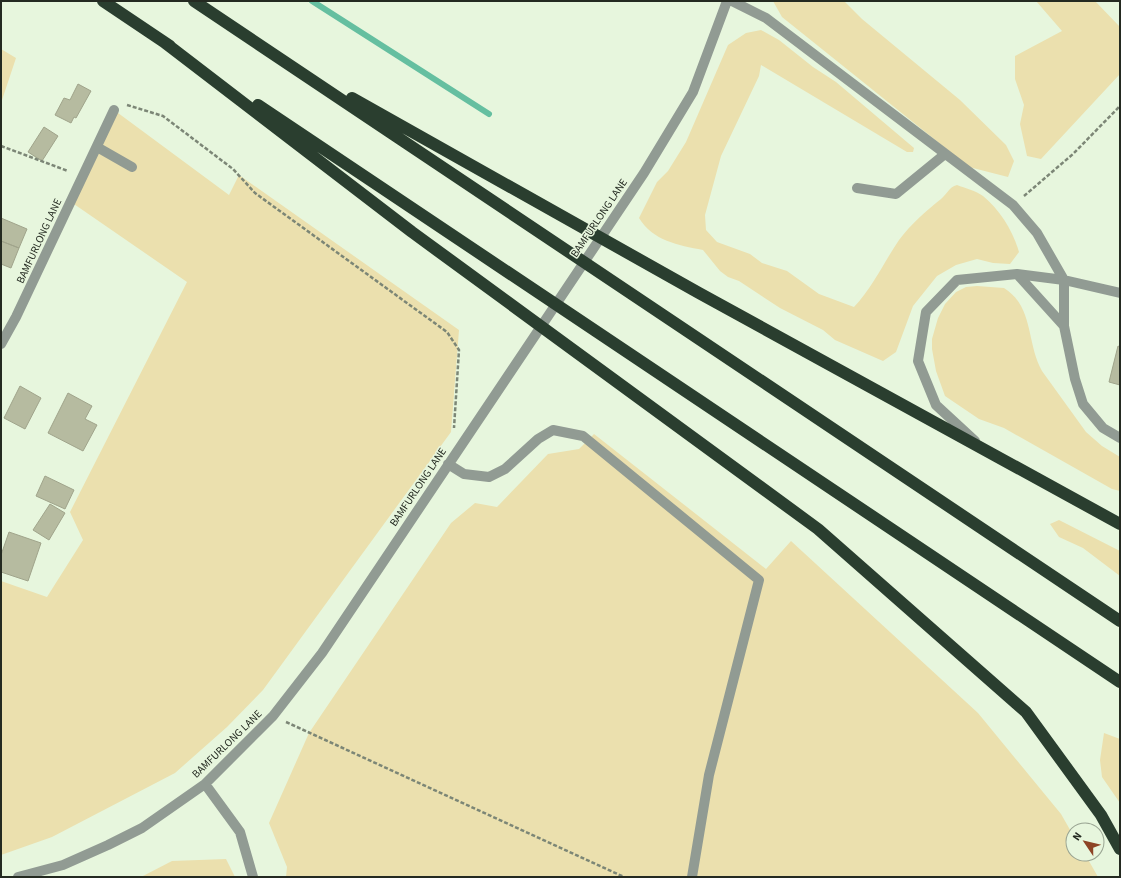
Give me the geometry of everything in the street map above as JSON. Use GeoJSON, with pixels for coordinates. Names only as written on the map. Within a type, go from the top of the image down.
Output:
{"type":"FeatureCollection","features":[{"type":"Feature","properties":{"kind":"highway"},"geometry":{"type":"LineString","coordinates":[[103,1],[1120,682]]}},
{"type":"Feature","properties":{"kind":"highway"},"geometry":{"type":"LineString","coordinates":[[194,1],[1120,621]]}},
{"type":"Feature","properties":{"kind":"highway"},"geometry":{"type":"LineString","coordinates":[[164,42],[412,232],[818,529],[1026,712],[1101,815],[1120,849]]}},
{"type":"Feature","properties":{"kind":"highway"},"geometry":{"type":"LineString","coordinates":[[265,49],[541,206],[1120,524]]}},
{"type":"Feature","properties":{"kind":"street","name":"BAMFURLONG LANE"},"geometry":{"type":"LineString","coordinates":[[18,877],[63,865],[108,846],[142,828],[205,784],[273,716],[322,653],[644,173],[693,92],[727,1]]}},
{"type":"Feature","properties":{"kind":"street"},"geometry":{"type":"LineString","coordinates":[[732,1],[766,18],[945,154],[1013,206],[1037,233],[1064,280],[1064,326],[1075,379],[1083,404],[1103,428],[1120,438]]}},
{"type":"Feature","properties":{"kind":"street","name":"BAMFURLONG LANE"},"geometry":{"type":"LineString","coordinates":[[1,344],[16,317],[114,110]]}},
{"type":"Feature","properties":{"kind":"street"},"geometry":{"type":"LineString","coordinates":[[97,146],[132,167]]}},
{"type":"Feature","properties":{"kind":"street"},"geometry":{"type":"LineString","coordinates":[[857,188],[896,194],[945,154]]}},
{"type":"Feature","properties":{"kind":"street"},"geometry":{"type":"LineString","coordinates":[[1017,274],[1064,326]]}},
{"type":"Feature","properties":{"kind":"street"},"geometry":{"type":"LineString","coordinates":[[987,452],[936,405],[918,361],[926,312],[957,280],[1017,274],[1064,280],[1120,292]]}},
{"type":"Feature","properties":{"kind":"street"},"geometry":{"type":"LineString","coordinates":[[448,464],[464,474],[489,477],[505,469],[538,439],[553,430],[583,436],[759,580],[709,775],[692,877]]}},
{"type":"Feature","properties":{"kind":"street"},"geometry":{"type":"LineString","coordinates":[[205,784],[240,832],[254,877]]}},
{"type":"Feature","properties":{"kind":"path"},"geometry":{"type":"LineString","coordinates":[[114,110],[128,105],[163,116],[233,170],[255,193],[447,332],[459,350],[453,427],[466,437]]}},
{"type":"Feature","properties":{"kind":"path"},"geometry":{"type":"LineString","coordinates":[[1013,206],[1073,154],[1120,106]]}},
{"type":"Feature","properties":{"kind":"path"},"geometry":{"type":"LineString","coordinates":[[1,146],[83,176]]}},
{"type":"Feature","properties":{"kind":"path"},"geometry":{"type":"LineString","coordinates":[[273,716],[624,877]]}},
{"type":"Feature","properties":{"kind":"shaded area"},"geometry":{"type":"Polygon","coordinates":[[[773,1],[844,1],[862,19],[960,100],[1006,145],[1014,161],[1008,177],[969,167],[782,17],[773,1]]]}},
{"type":"Feature","properties":{"kind":"shaded area"},"geometry":{"type":"Polygon","coordinates":[[[1036,1],[1095,1],[1120,27],[1120,74],[1041,159],[1027,156],[1020,124],[1024,105],[1015,79],[1015,56],[1062,31],[1036,1]]]}},
{"type":"Feature","properties":{"kind":"shaded area"},"geometry":{"type":"Polygon","coordinates":[[[761,30],[779,40],[813,67],[836,82],[914,148],[913,152],[907,152],[761,65],[759,76],[721,156],[705,215],[706,230],[717,242],[750,254],[762,263],[787,271],[819,294],[854,307],[867,291],[904,234],[950,189],[957,185],[983,196],[995,208],[1005,221],[1019,252],[1010,264],[993,263],[977,259],[956,265],[937,276],[913,306],[896,352],[883,361],[835,340],[823,330],[780,308],[739,281],[728,277],[720,271],[703,250],[675,244],[659,237],[651,232],[639,218],[657,182],[668,171],[686,142],[728,45],[746,33],[761,30]]]}},
{"type":"Feature","properties":{"kind":"shaded area"},"geometry":{"type":"Polygon","coordinates":[[[1,49],[16,58],[1,103],[1,49]]]}},
{"type":"Feature","properties":{"kind":"shaded area"},"geometry":{"type":"Polygon","coordinates":[[[114,110],[229,195],[239,175],[459,330],[451,432],[263,690],[227,727],[175,773],[52,837],[1,855],[1,581],[47,597],[83,540],[70,512],[187,282],[71,202],[114,110]]]}},
{"type":"Feature","properties":{"kind":"shaded area"},"geometry":{"type":"Polygon","coordinates":[[[977,286],[1004,288],[1014,296],[1025,315],[1037,360],[1042,371],[1086,432],[1102,446],[1120,457],[1120,491],[1112,489],[1004,428],[979,419],[945,396],[936,371],[932,349],[932,339],[938,318],[945,304],[956,292],[966,287],[977,286]]]}},
{"type":"Feature","properties":{"kind":"shaded area"},"geometry":{"type":"Polygon","coordinates":[[[594,434],[766,569],[791,541],[978,713],[1061,814],[1066,822],[1065,862],[1090,862],[1098,877],[286,877],[287,867],[269,823],[309,733],[451,523],[475,503],[497,507],[548,454],[579,449],[594,434]]]}},
{"type":"Feature","properties":{"kind":"shaded area"},"geometry":{"type":"Polygon","coordinates":[[[1059,520],[1120,551],[1120,576],[1083,548],[1059,537],[1050,524],[1059,520]]]}},
{"type":"Feature","properties":{"kind":"shaded area"},"geometry":{"type":"Polygon","coordinates":[[[1104,733],[1120,739],[1120,803],[1102,777],[1100,760],[1104,733]]]}},
{"type":"Feature","properties":{"kind":"shaded area"},"geometry":{"type":"Polygon","coordinates":[[[226,859],[235,877],[141,877],[172,861],[226,859]]]}},
{"type":"Feature","properties":{"kind":"building"},"geometry":{"type":"Polygon","coordinates":[[[78,84],[91,91],[76,118],[74,117],[71,123],[55,115],[64,98],[70,100],[78,84]]]}},
{"type":"Feature","properties":{"kind":"building"},"geometry":{"type":"Polygon","coordinates":[[[44,127],[58,136],[42,161],[28,152],[44,127]]]}},
{"type":"Feature","properties":{"kind":"building"},"geometry":{"type":"Polygon","coordinates":[[[1,218],[27,229],[19,248],[1,241],[1,218]]]}},
{"type":"Feature","properties":{"kind":"building"},"geometry":{"type":"Polygon","coordinates":[[[1,241],[19,248],[11,268],[1,264],[1,241]]]}},
{"type":"Feature","properties":{"kind":"building"},"geometry":{"type":"Polygon","coordinates":[[[1118,346],[1120,347],[1120,385],[1109,382],[1118,346]]]}},
{"type":"Feature","properties":{"kind":"building"},"geometry":{"type":"Polygon","coordinates":[[[20,386],[41,398],[25,429],[4,418],[20,386]]]}},
{"type":"Feature","properties":{"kind":"building"},"geometry":{"type":"Polygon","coordinates":[[[68,393],[92,406],[85,419],[97,425],[83,451],[48,433],[68,393]]]}},
{"type":"Feature","properties":{"kind":"building"},"geometry":{"type":"Polygon","coordinates":[[[45,476],[74,490],[65,509],[36,496],[45,476]]]}},
{"type":"Feature","properties":{"kind":"building"},"geometry":{"type":"Polygon","coordinates":[[[50,504],[65,513],[49,540],[33,530],[50,504]]]}},
{"type":"Feature","properties":{"kind":"building"},"geometry":{"type":"Polygon","coordinates":[[[9,532],[41,543],[28,581],[1,572],[1,555],[9,532]]]}},
{"type":"Feature","properties":{"kind":"waterway"},"geometry":{"type":"LineString","coordinates":[[312,1],[489,114]]}}]}
